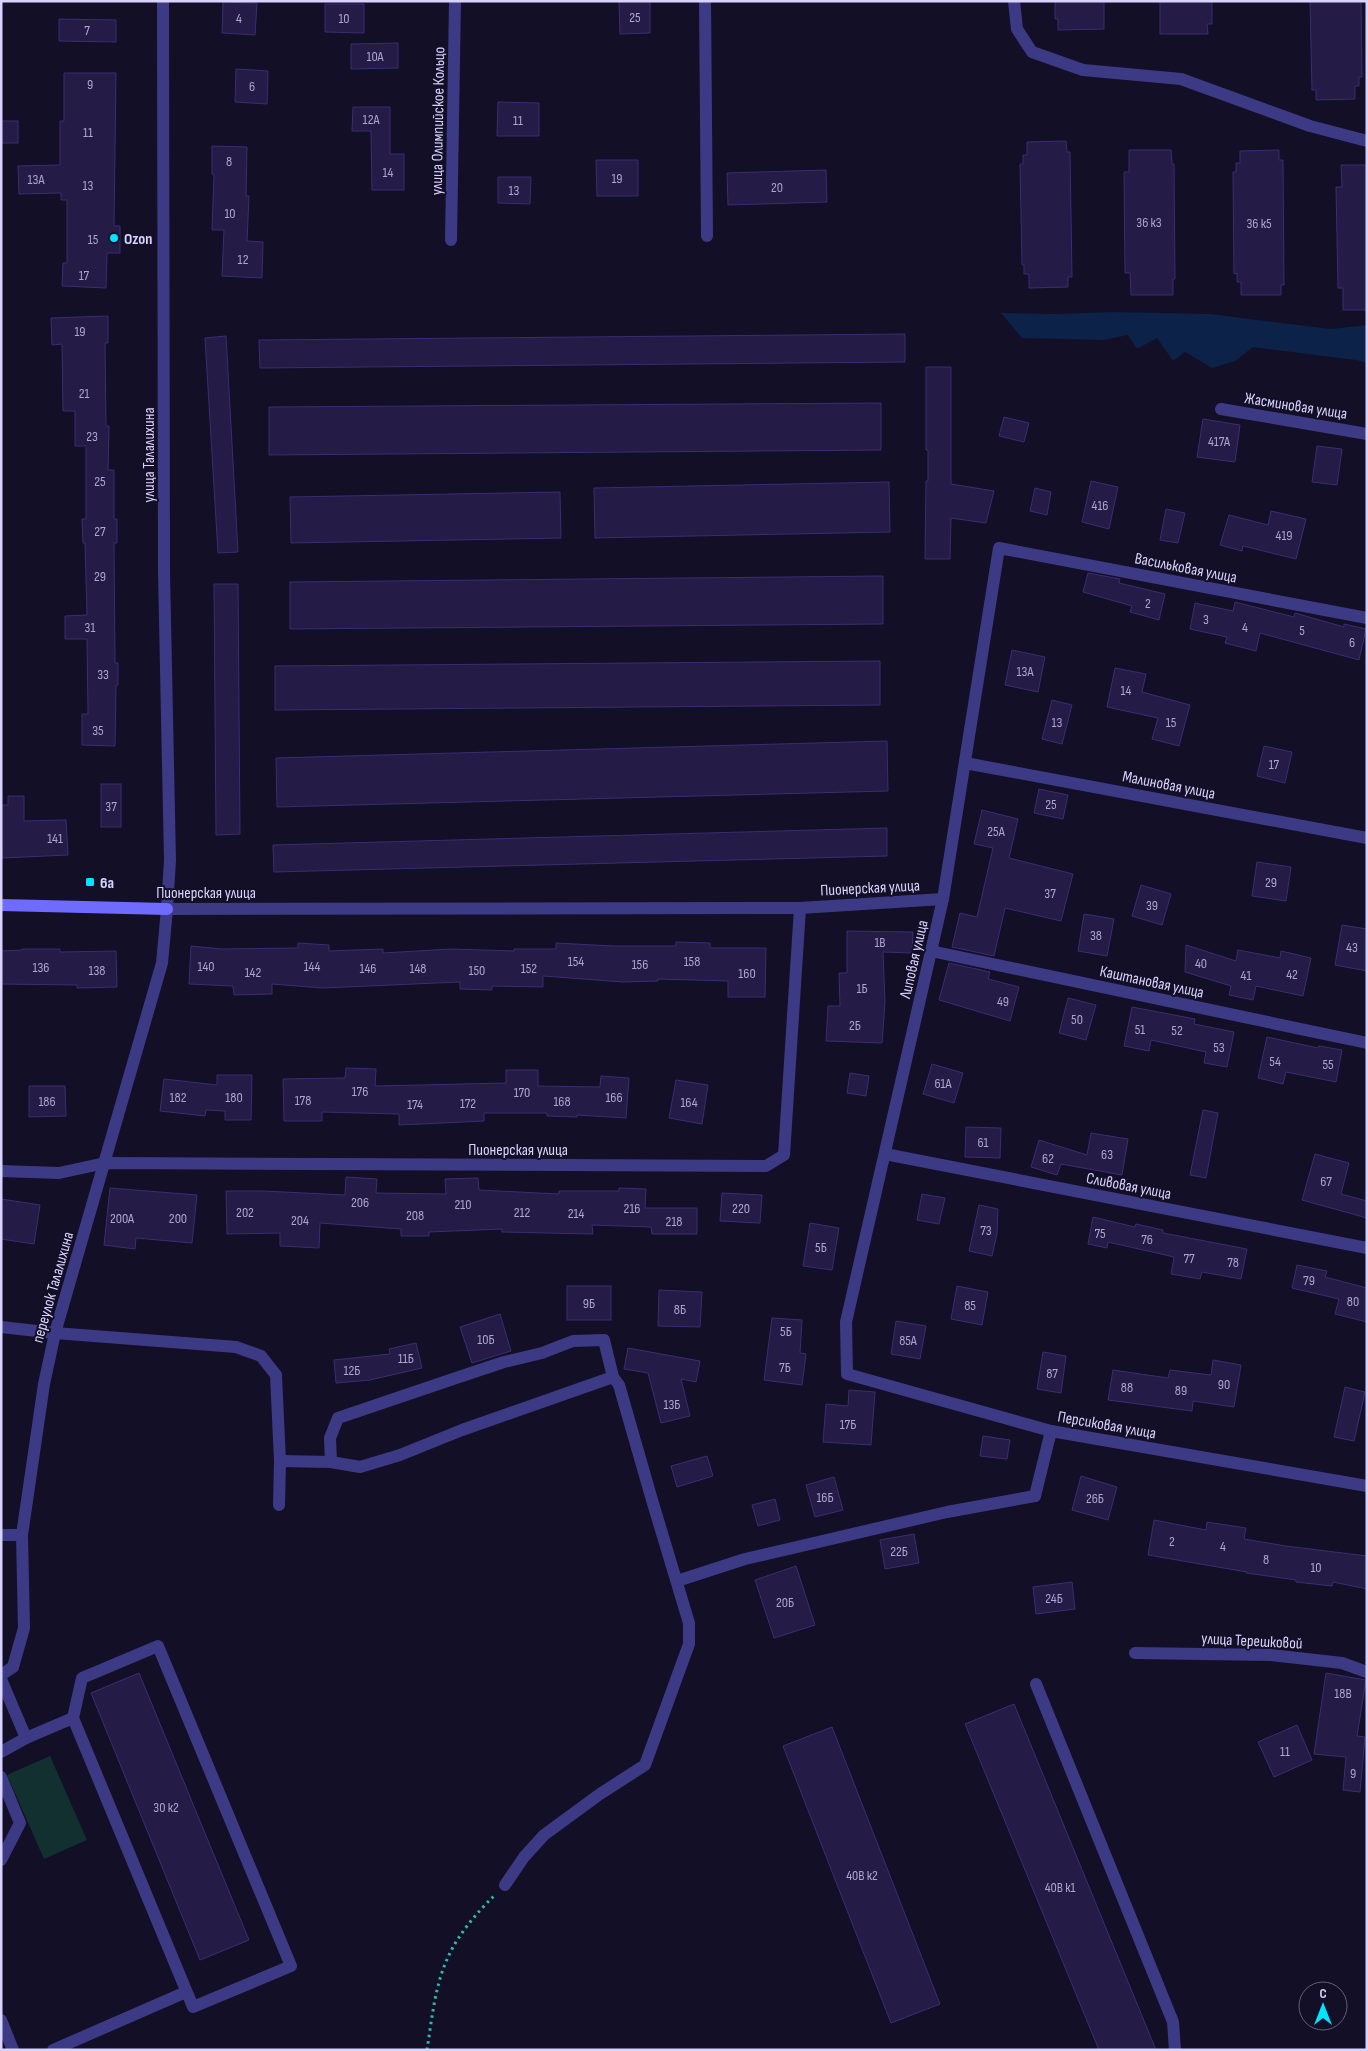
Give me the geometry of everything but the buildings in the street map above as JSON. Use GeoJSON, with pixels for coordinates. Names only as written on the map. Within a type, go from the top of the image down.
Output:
{"type":"FeatureCollection","features":[{"type":"Feature","properties":{"kind":"street","name":"улица Талалихина"},"geometry":{"type":"LineString","coordinates":[[163,1],[164,572],[170,860],[167,909]]}},
{"type":"Feature","properties":{"kind":"street","name":"улица Олимпийское Кольцо"},"geometry":{"type":"LineString","coordinates":[[451,240],[455,1]]}},
{"type":"Feature","properties":{"kind":"street"},"geometry":{"type":"LineString","coordinates":[[705,1],[707,236]]}},
{"type":"Feature","properties":{"kind":"street"},"geometry":{"type":"LineString","coordinates":[[1014,1],[1017,29],[1032,52],[1084,70],[1181,80],[1310,126],[1367,141]]}},
{"type":"Feature","properties":{"kind":"street","name":"Жасминовая улица"},"geometry":{"type":"LineString","coordinates":[[1221,409],[1367,434]]}},
{"type":"Feature","properties":{"kind":"street","name":"Васильковая улица"},"geometry":{"type":"LineString","coordinates":[[999,548],[1367,618]]}},
{"type":"Feature","properties":{"kind":"street","name":"Липовая улица"},"geometry":{"type":"LineString","coordinates":[[847,1374],[846,1322],[942,899],[999,548]]}},
{"type":"Feature","properties":{"kind":"street","name":"Малиновая улица"},"geometry":{"type":"LineString","coordinates":[[965,763],[1367,838]]}},
{"type":"Feature","properties":{"kind":"street","name":"Пионерская улица"},"geometry":{"type":"LineString","coordinates":[[1,905],[167,909],[800,908],[942,899]]}},
{"type":"Feature","properties":{"kind":"street","name":"Пионерская улица"},"geometry":{"type":"LineString","coordinates":[[1,1171],[59,1173],[105,1162],[766,1166],[784,1155],[800,908]]}},
{"type":"Feature","properties":{"kind":"street","name":"переулок Талалихина"},"geometry":{"type":"LineString","coordinates":[[1,1674],[13,1667],[24,1628],[22,1534],[44,1384],[55,1334],[162,963],[167,909]]}},
{"type":"Feature","properties":{"kind":"street","name":"Каштановая улица"},"geometry":{"type":"LineString","coordinates":[[931,952],[1367,1043]]}},
{"type":"Feature","properties":{"kind":"street","name":"Сливовая улица"},"geometry":{"type":"LineString","coordinates":[[885,1154],[1367,1248]]}},
{"type":"Feature","properties":{"kind":"street"},"geometry":{"type":"LineString","coordinates":[[1,1328],[55,1334],[236,1347],[261,1356],[276,1375],[280,1461],[279,1505]]}},
{"type":"Feature","properties":{"kind":"street"},"geometry":{"type":"LineString","coordinates":[[331,1462],[330,1438],[338,1418],[504,1362],[542,1353],[573,1341],[604,1340],[613,1377],[620,1385],[689,1623],[689,1644],[645,1765],[600,1794],[544,1835],[524,1858],[505,1885]]}},
{"type":"Feature","properties":{"kind":"street","name":"Персиковая улица"},"geometry":{"type":"LineString","coordinates":[[847,1374],[1051,1431],[1367,1486]]}},
{"type":"Feature","properties":{"kind":"street"},"geometry":{"type":"LineString","coordinates":[[280,1461],[331,1462],[360,1467],[400,1455],[462,1430],[613,1377]]}},
{"type":"Feature","properties":{"kind":"street"},"geometry":{"type":"LineString","coordinates":[[677,1582],[745,1559],[947,1512],[1035,1496],[1051,1431]]}},
{"type":"Feature","properties":{"kind":"street"},"geometry":{"type":"LineString","coordinates":[[1,1535],[22,1534]]}},
{"type":"Feature","properties":{"kind":"street"},"geometry":{"type":"LineString","coordinates":[[158,1646],[291,1966],[193,2006],[73,1718],[82,1678],[158,1646]]}},
{"type":"Feature","properties":{"kind":"street","name":"улица Терешковой"},"geometry":{"type":"LineString","coordinates":[[1135,1653],[1271,1655],[1342,1663],[1367,1672]]}},
{"type":"Feature","properties":{"kind":"street"},"geometry":{"type":"LineString","coordinates":[[1,1678],[26,1738]]}},
{"type":"Feature","properties":{"kind":"street"},"geometry":{"type":"LineString","coordinates":[[1036,1684],[1173,2022],[1175,2050]]}},
{"type":"Feature","properties":{"kind":"street"},"geometry":{"type":"LineString","coordinates":[[1,1752],[26,1738],[73,1718]]}},
{"type":"Feature","properties":{"kind":"street"},"geometry":{"type":"LineString","coordinates":[[1,1777],[20,1823],[1,1860]]}},
{"type":"Feature","properties":{"kind":"street"},"geometry":{"type":"LineString","coordinates":[[53,2050],[186,1992]]}},
{"type":"Feature","properties":{"kind":"street"},"geometry":{"type":"LineString","coordinates":[[1,2020],[13,2050]]}},
{"type":"Feature","properties":{"kind":"path"},"geometry":{"type":"LineString","coordinates":[[427,2050],[436,1997],[449,1954],[483,1906],[505,1885]]}},
{"type":"Feature","properties":{"kind":"green space"},"geometry":{"type":"Polygon","coordinates":[[[50,1756],[87,1840],[44,1859],[7,1775],[50,1756]]]}},
{"type":"Feature","properties":{"kind":"water"},"geometry":{"type":"Polygon","coordinates":[[[1112,312],[1211,314],[1331,329],[1367,325],[1367,363],[1253,347],[1235,361],[1212,368],[1185,352],[1173,361],[1157,338],[1137,349],[1128,335],[1103,340],[1022,338],[1001,313],[1112,312]]]}},
{"type":"Feature","properties":{"kind":"place","name":"Ozon"},"geometry":{"type":"Point","coordinates":[114,238]}},
{"type":"Feature","properties":{"kind":"place","name":"6а"},"geometry":{"type":"Point","coordinates":[90,882]}}]}
